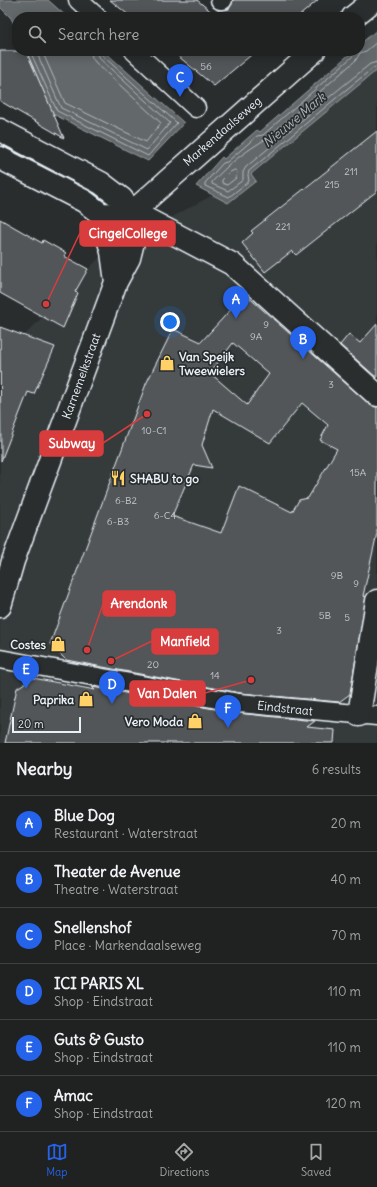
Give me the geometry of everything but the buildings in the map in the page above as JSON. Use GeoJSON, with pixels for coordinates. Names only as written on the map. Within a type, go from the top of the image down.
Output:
{"type":"FeatureCollection","features":[{"type":"Feature","properties":{"kind":"street"},"geometry":{"type":"LineString","coordinates":[[78,0],[91,12]]}},
{"type":"Feature","properties":{"kind":"street"},"geometry":{"type":"LineString","coordinates":[[359,12],[374,0]]}},
{"type":"Feature","properties":{"kind":"street"},"geometry":{"type":"LineString","coordinates":[[139,56],[196,108]]}},
{"type":"Feature","properties":{"kind":"street","name":"Markendaalseweg"},"geometry":{"type":"LineString","coordinates":[[112,252],[121,238],[131,211],[308,56]]}},
{"type":"Feature","properties":{"kind":"street"},"geometry":{"type":"LineString","coordinates":[[0,130],[101,183],[117,194],[131,211],[232,264],[377,395]]}},
{"type":"Feature","properties":{"kind":"street"},"geometry":{"type":"LineString","coordinates":[[0,158],[84,201],[101,214],[112,252]]}},
{"type":"Feature","properties":{"kind":"street"},"geometry":{"type":"LineString","coordinates":[[101,214],[117,214],[131,211]]}},
{"type":"Feature","properties":{"kind":"street","name":"Karnemelkstraat"},"geometry":{"type":"LineString","coordinates":[[0,606],[13,562],[116,282],[129,258],[133,242],[131,211]]}},
{"type":"Feature","properties":{"kind":"street","name":"Karnemelkstraat"},"geometry":{"type":"LineString","coordinates":[[112,252],[116,282]]}},
{"type":"Feature","properties":{"kind":"street"},"geometry":{"type":"LineString","coordinates":[[368,716],[377,601]]}},
{"type":"Feature","properties":{"kind":"street","name":"Eindstraat"},"geometry":{"type":"LineString","coordinates":[[0,659],[238,703],[368,716]]}},
{"type":"Feature","properties":{"kind":"shaded area"},"geometry":{"type":"Polygon","coordinates":[[[377,70],[377,743],[0,743],[0,361],[101,256],[251,174],[377,70]]]}},
{"type":"Feature","properties":{"kind":"water"},"geometry":{"type":"Polygon","coordinates":[[[0,0],[48,0],[61,12],[12,12],[12,20],[0,7],[0,0]]]}},
{"type":"Feature","properties":{"kind":"water","name":"Nieuwe Mark"},"geometry":{"type":"Polygon","coordinates":[[[377,30],[377,70],[251,174],[256,181],[228,203],[196,186],[222,157],[224,159],[257,130],[260,132],[347,56],[365,56],[365,40],[377,30]]]}},
{"type":"Feature","properties":{"kind":"water"},"geometry":{"type":"Polygon","coordinates":[[[28,56],[110,56],[184,123],[148,161],[53,114],[28,56]]]}},
{"type":"Feature","properties":{"kind":"place","name":"Snellenshof"},"geometry":{"type":"Point","coordinates":[180,97]}},
{"type":"Feature","properties":{"kind":"place","name":"CingelCollege"},"geometry":{"type":"Point","coordinates":[46,304]}},
{"type":"Feature","properties":{"kind":"place","name":"Blue Dog"},"geometry":{"type":"Point","coordinates":[236,319]}},
{"type":"Feature","properties":{"kind":"place","name":"Theater de Avenue"},"geometry":{"type":"Point","coordinates":[303,359]}},
{"type":"Feature","properties":{"kind":"place","name":"Van Speijk Tweewielers"},"geometry":{"type":"Point","coordinates":[167,363]}},
{"type":"Feature","properties":{"kind":"place","name":"Subway"},"geometry":{"type":"Point","coordinates":[147,414]}},
{"type":"Feature","properties":{"kind":"place","name":"SHABU to go"},"geometry":{"type":"Point","coordinates":[118,478]}},
{"type":"Feature","properties":{"kind":"place","name":"Costes"},"geometry":{"type":"Point","coordinates":[58,644]}},
{"type":"Feature","properties":{"kind":"place","name":"Arendonk"},"geometry":{"type":"Point","coordinates":[87,650]}},
{"type":"Feature","properties":{"kind":"place","name":"Manfield"},"geometry":{"type":"Point","coordinates":[111,661]}},
{"type":"Feature","properties":{"kind":"place","name":"Van Dalen"},"geometry":{"type":"Point","coordinates":[251,680]}},
{"type":"Feature","properties":{"kind":"place","name":"Guts & Gusto"},"geometry":{"type":"Point","coordinates":[26,689]}},
{"type":"Feature","properties":{"kind":"place","name":"Paprika"},"geometry":{"type":"Point","coordinates":[86,699]}},
{"type":"Feature","properties":{"kind":"place","name":"ICI PARIS XL"},"geometry":{"type":"Point","coordinates":[112,704]}},
{"type":"Feature","properties":{"kind":"place","name":"Vero Moda"},"geometry":{"type":"Point","coordinates":[195,721]}},
{"type":"Feature","properties":{"kind":"place","name":"Amac"},"geometry":{"type":"Point","coordinates":[228,728]}}]}
